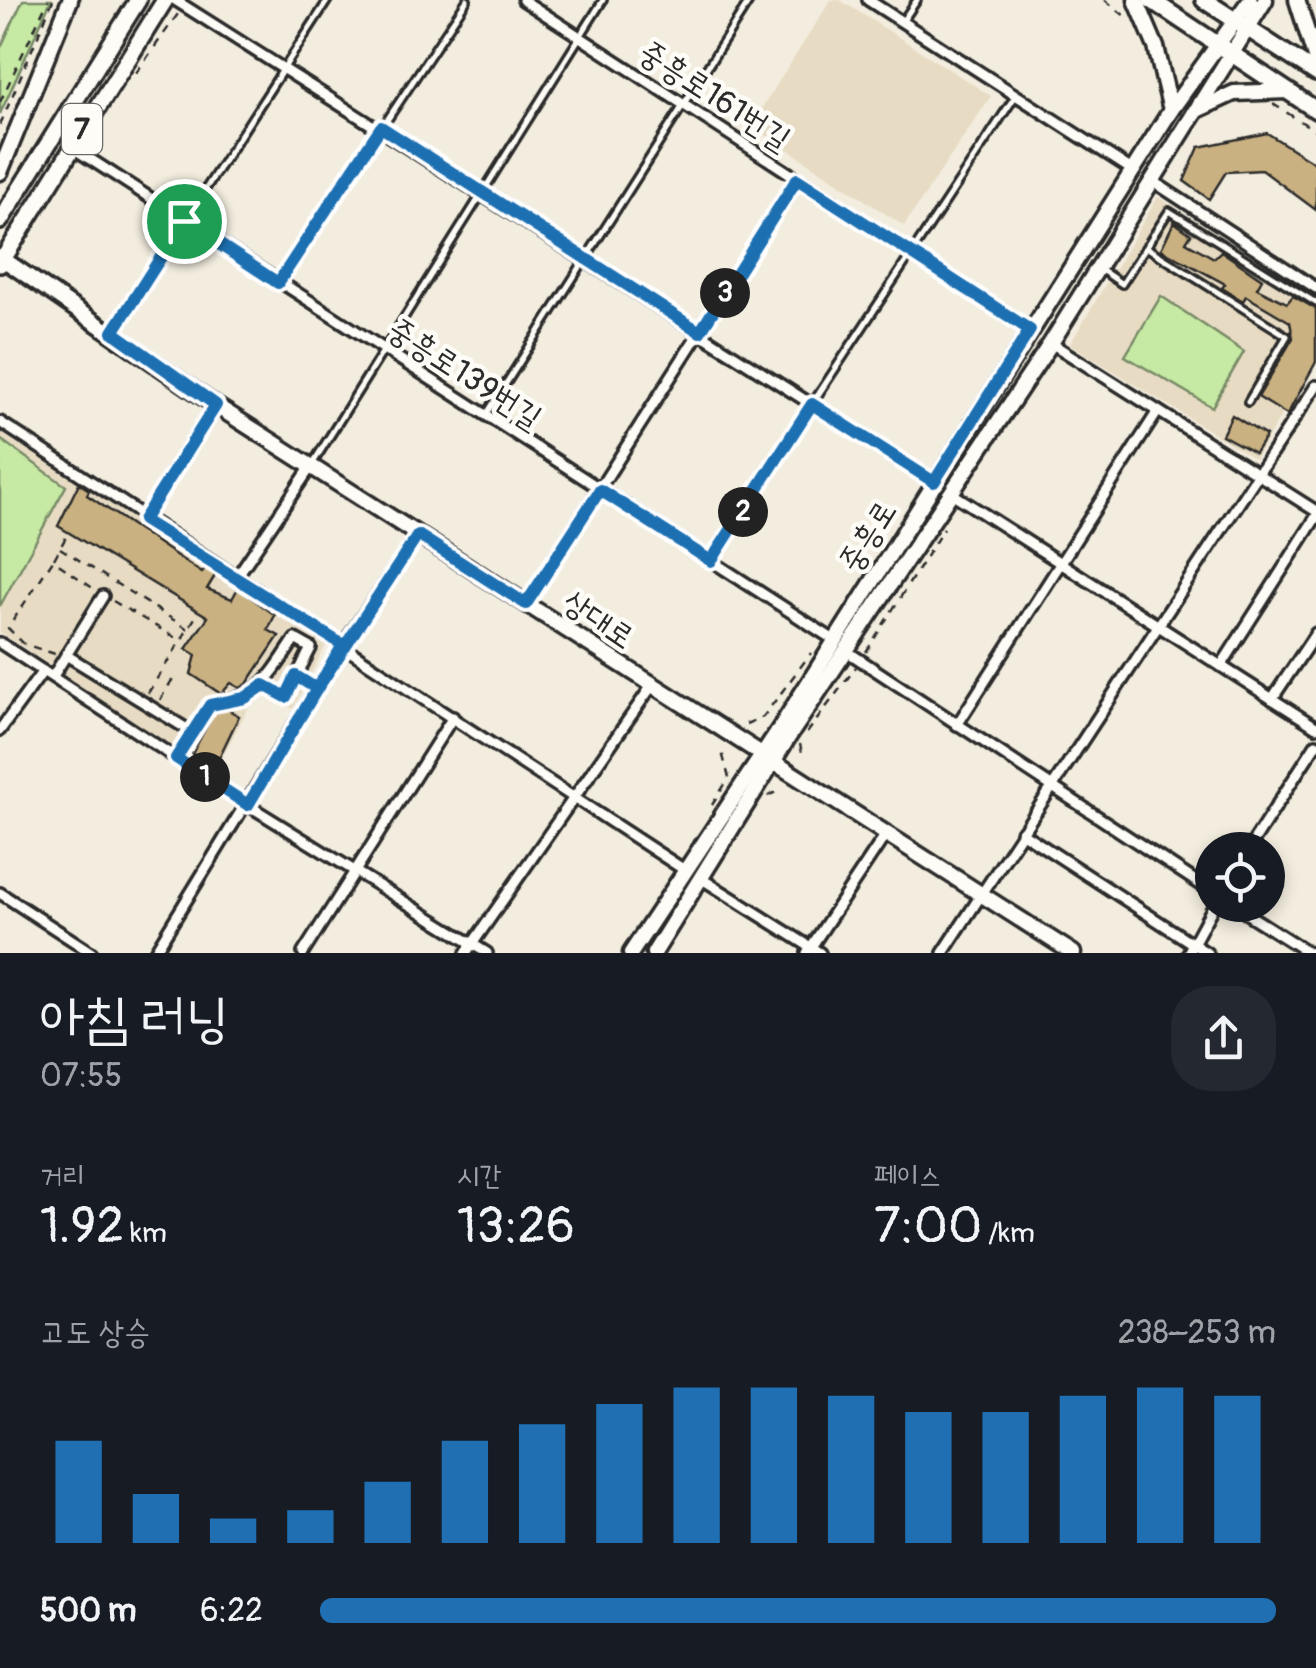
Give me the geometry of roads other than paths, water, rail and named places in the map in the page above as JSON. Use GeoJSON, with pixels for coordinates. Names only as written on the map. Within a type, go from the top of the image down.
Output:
{"type":"FeatureCollection","features":[{"type":"Feature","properties":{"kind":"main road"},"geometry":{"type":"LineString","coordinates":[[0,172],[70,0]]}},
{"type":"Feature","properties":{"kind":"main road","name":"7"},"geometry":{"type":"LineString","coordinates":[[0,221],[138,0]]}},
{"type":"Feature","properties":{"kind":"main road","name":"7"},"geometry":{"type":"LineString","coordinates":[[1,260],[165,0]]}},
{"type":"Feature","properties":{"kind":"main road"},"geometry":{"type":"LineString","coordinates":[[1136,0],[1156,48],[1171,110]]}},
{"type":"Feature","properties":{"kind":"main road"},"geometry":{"type":"LineString","coordinates":[[1151,0],[1316,110]]}},
{"type":"Feature","properties":{"kind":"main road"},"geometry":{"type":"LineString","coordinates":[[1204,0],[1316,74]]}},
{"type":"Feature","properties":{"kind":"main road","name":"중흥로"},"geometry":{"type":"LineString","coordinates":[[632,953],[686,871],[848,652],[1050,343],[1194,111],[1250,0]]}},
{"type":"Feature","properties":{"kind":"main road","name":"중흥로"},"geometry":{"type":"LineString","coordinates":[[1239,24],[1264,0]]}},
{"type":"Feature","properties":{"kind":"main road"},"geometry":{"type":"LineString","coordinates":[[1297,0],[1316,60]]}},
{"type":"Feature","properties":{"kind":"main road","name":"중흥로"},"geometry":{"type":"LineString","coordinates":[[654,953],[702,879],[834,640],[1171,110],[1224,48]]}},
{"type":"Feature","properties":{"kind":"main road"},"geometry":{"type":"LineString","coordinates":[[1194,111],[1234,93],[1288,92]]}},
{"type":"Feature","properties":{"kind":"main road","name":"상대로"},"geometry":{"type":"LineString","coordinates":[[1,260],[216,405],[651,687],[1073,953]]}},
{"type":"Feature","properties":{"kind":"street"},"geometry":{"type":"LineString","coordinates":[[175,0],[381,127],[934,482]]}},
{"type":"Feature","properties":{"kind":"street","name":"중흥로161번길"},"geometry":{"type":"LineString","coordinates":[[524,0],[1030,330]]}},
{"type":"Feature","properties":{"kind":"street"},"geometry":{"type":"LineString","coordinates":[[868,0],[1132,170]]}},
{"type":"Feature","properties":{"kind":"street","name":"중흥로139번길"},"geometry":{"type":"LineString","coordinates":[[72,146],[834,640]]}},
{"type":"Feature","properties":{"kind":"street"},"geometry":{"type":"LineString","coordinates":[[526,604],[797,179]]}},
{"type":"Feature","properties":{"kind":"street"},"geometry":{"type":"LineString","coordinates":[[1150,180],[1316,288]]}},
{"type":"Feature","properties":{"kind":"street"},"geometry":{"type":"LineString","coordinates":[[1050,343],[1316,514],[1221,666]]}},
{"type":"Feature","properties":{"kind":"street"},"geometry":{"type":"LineString","coordinates":[[943,953],[1316,386]]}},
{"type":"Feature","properties":{"kind":"street"},"geometry":{"type":"LineString","coordinates":[[711,561],[812,404]]}},
{"type":"Feature","properties":{"kind":"street"},"geometry":{"type":"LineString","coordinates":[[143,520],[216,405]]}},
{"type":"Feature","properties":{"kind":"street"},"geometry":{"type":"LineString","coordinates":[[957,725],[1158,410]]}},
{"type":"Feature","properties":{"kind":"street"},"geometry":{"type":"LineString","coordinates":[[0,422],[143,520],[343,645],[686,871]]}},
{"type":"Feature","properties":{"kind":"street"},"geometry":{"type":"LineString","coordinates":[[236,578],[312,465]]}},
{"type":"Feature","properties":{"kind":"street"},"geometry":{"type":"LineString","coordinates":[[952,494],[1316,726]]}},
{"type":"Feature","properties":{"kind":"street"},"geometry":{"type":"LineString","coordinates":[[154,953],[343,645],[418,535]]}},
{"type":"Feature","properties":{"kind":"street"},"geometry":{"type":"LineString","coordinates":[[0,730],[64,657],[104,596]]}},
{"type":"Feature","properties":{"kind":"street"},"geometry":{"type":"LineString","coordinates":[[1272,699],[1316,634]]}},
{"type":"Feature","properties":{"kind":"street"},"geometry":{"type":"LineString","coordinates":[[176,758],[210,705],[245,698],[264,685],[295,639],[311,648],[286,697],[264,685]]}},
{"type":"Feature","properties":{"kind":"street"},"geometry":{"type":"LineString","coordinates":[[0,643],[248,805],[487,953]]}},
{"type":"Feature","properties":{"kind":"street"},"geometry":{"type":"LineString","coordinates":[[848,652],[1195,881]]}},
{"type":"Feature","properties":{"kind":"street"},"geometry":{"type":"LineString","coordinates":[[64,657],[192,732]]}},
{"type":"Feature","properties":{"kind":"street"},"geometry":{"type":"LineString","coordinates":[[296,676],[317,689]]}},
{"type":"Feature","properties":{"kind":"street"},"geometry":{"type":"LineString","coordinates":[[466,953],[651,687]]}},
{"type":"Feature","properties":{"kind":"street"},"geometry":{"type":"LineString","coordinates":[[303,953],[453,718]]}},
{"type":"Feature","properties":{"kind":"street"},"geometry":{"type":"LineString","coordinates":[[1260,832],[1316,744]]}},
{"type":"Feature","properties":{"kind":"street"},"geometry":{"type":"LineString","coordinates":[[1020,832],[1190,948],[1207,953]]}},
{"type":"Feature","properties":{"kind":"street"},"geometry":{"type":"LineString","coordinates":[[702,879],[812,951],[886,834]]}},
{"type":"Feature","properties":{"kind":"street"},"geometry":{"type":"LineString","coordinates":[[0,893],[92,953]]}},
{"type":"Feature","properties":{"kind":"street"},"geometry":{"type":"LineString","coordinates":[[1190,948],[1205,922]]}},
{"type":"Feature","properties":{"kind":"street"},"geometry":{"type":"LineString","coordinates":[[1260,922],[1310,953],[1316,944]]}},
{"type":"Feature","properties":{"kind":"lane"},"geometry":{"type":"LineString","coordinates":[[113,332],[328,0]]}},
{"type":"Feature","properties":{"kind":"lane"},"geometry":{"type":"LineString","coordinates":[[278,283],[467,0]]}},
{"type":"Feature","properties":{"kind":"lane"},"geometry":{"type":"LineString","coordinates":[[312,465],[603,0]]}},
{"type":"Feature","properties":{"kind":"lane"},"geometry":{"type":"LineString","coordinates":[[486,416],[750,0]]}},
{"type":"Feature","properties":{"kind":"lane"},"geometry":{"type":"LineString","coordinates":[[902,22],[916,0]]}},
{"type":"Feature","properties":{"kind":"lane"},"geometry":{"type":"LineString","coordinates":[[812,404],[914,255],[1016,95]]}},
{"type":"Feature","properties":{"kind":"lane"},"geometry":{"type":"LineString","coordinates":[[1098,267],[1122,284],[1168,211],[1316,302]]}},
{"type":"Feature","properties":{"kind":"lane"},"geometry":{"type":"LineString","coordinates":[[1146,247],[1287,336],[1248,402]]}}]}
